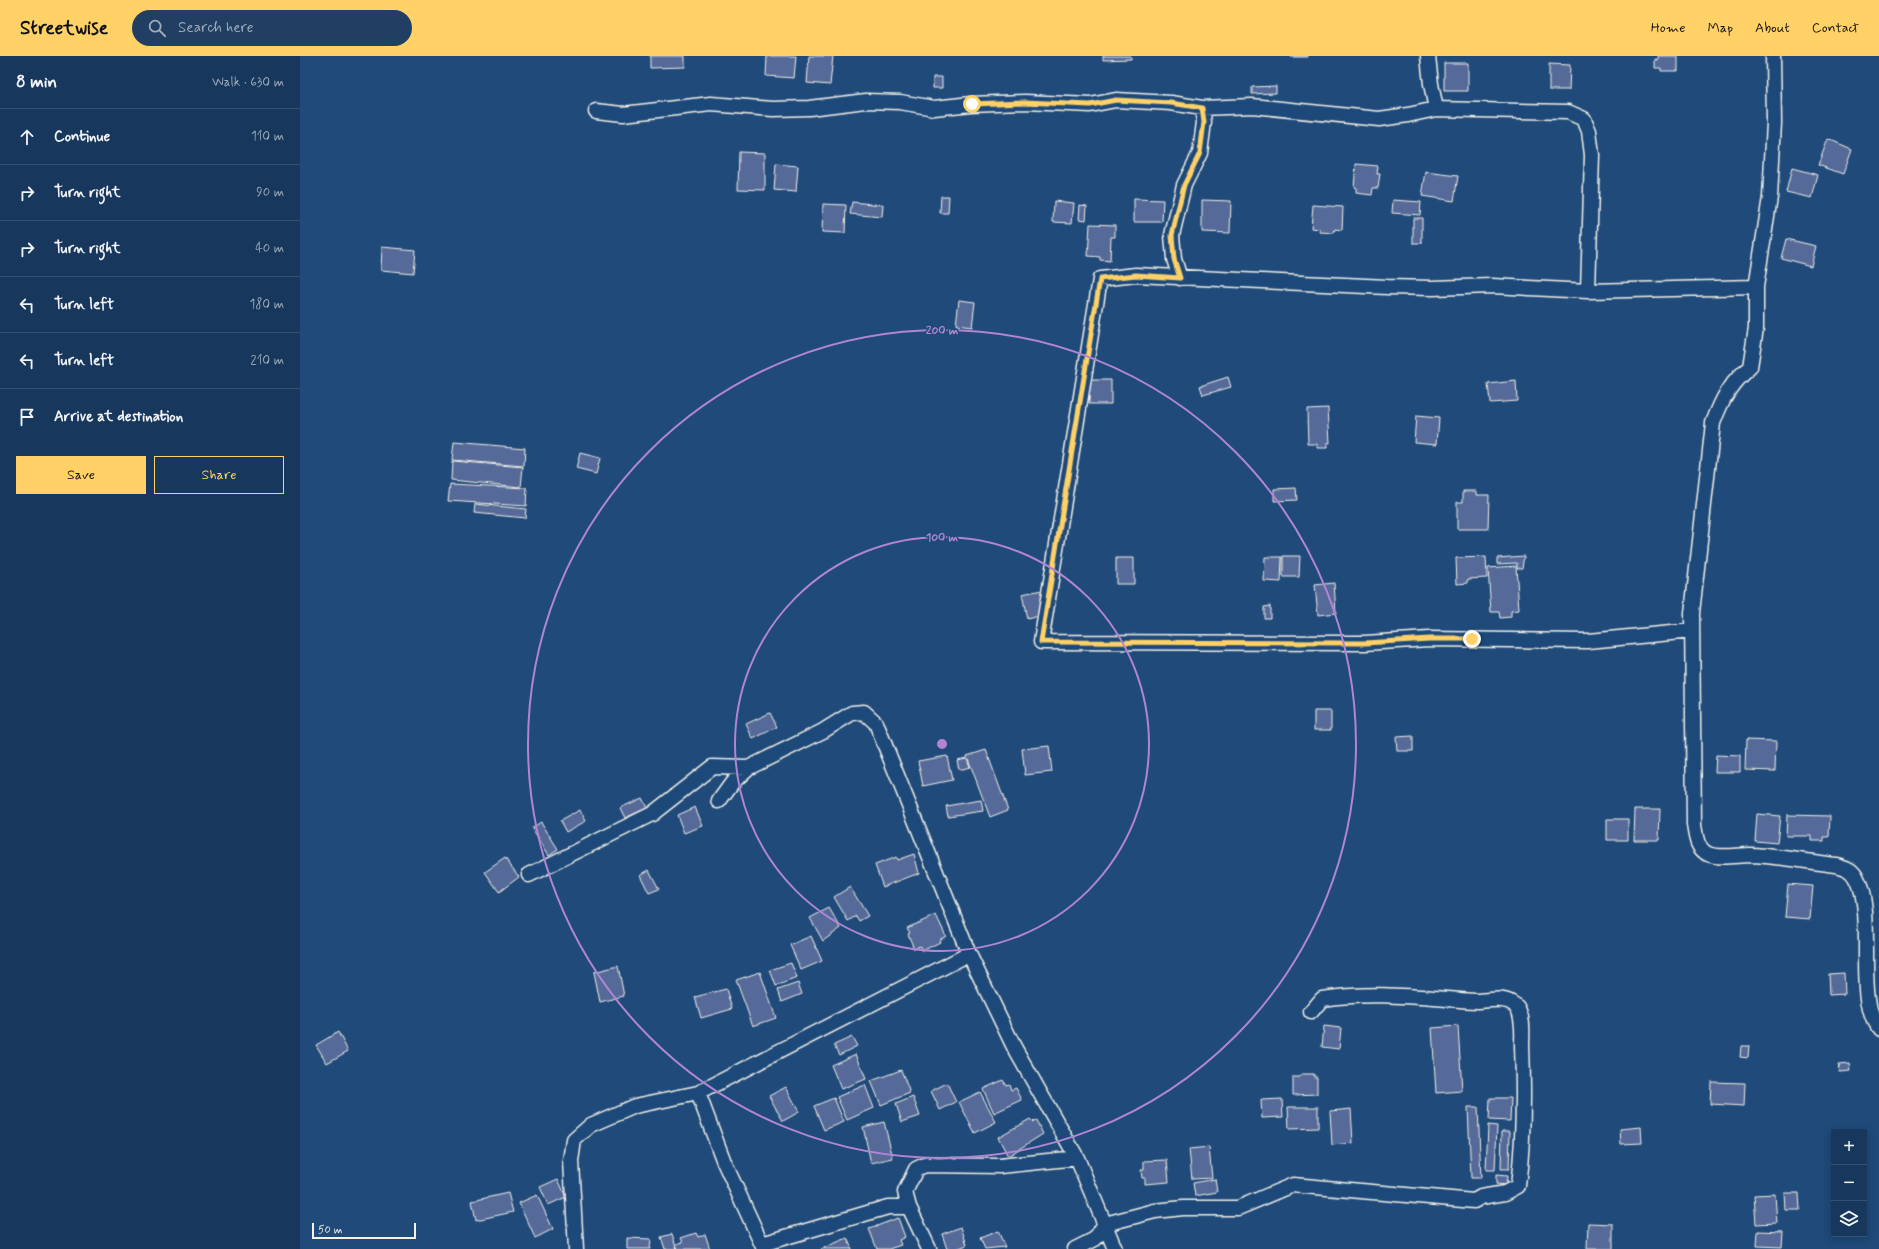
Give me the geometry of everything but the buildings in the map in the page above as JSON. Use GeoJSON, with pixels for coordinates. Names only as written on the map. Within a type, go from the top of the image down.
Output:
{"type":"FeatureCollection","features":[{"type":"Feature","properties":{"kind":"street"},"geometry":{"type":"LineString","coordinates":[[1428,56],[1431,84],[1436,109]]}},
{"type":"Feature","properties":{"kind":"street"},"geometry":{"type":"LineString","coordinates":[[1773,56],[1774,123],[1770,197],[1756,288],[1756,328],[1750,367],[1736,378],[1722,401],[1714,423],[1692,613],[1694,825],[1697,842],[1701,849],[1715,856],[1751,855],[1836,865],[1848,868],[1856,876],[1864,906],[1868,998],[1872,1018],[1879,1029]]}},
{"type":"Feature","properties":{"kind":"street"},"geometry":{"type":"LineString","coordinates":[[596,111],[623,114],[711,104],[773,109],[810,108],[866,101],[900,102],[934,108],[972,104],[1025,102],[1090,105],[1116,100],[1171,103],[1202,108],[1252,106],[1379,119],[1436,109],[1568,112],[1584,119],[1589,131],[1592,155],[1588,291]]}},
{"type":"Feature","properties":{"kind":"street"},"geometry":{"type":"LineString","coordinates":[[1180,278],[1174,259],[1172,235],[1184,185],[1200,153],[1204,122],[1202,108]]}},
{"type":"Feature","properties":{"kind":"street"},"geometry":{"type":"LineString","coordinates":[[1692,632],[1588,641],[1429,639],[1365,643],[1041,642],[1100,279],[1136,275],[1432,288],[1492,286],[1588,291],[1756,288]]}},
{"type":"Feature","properties":{"kind":"street"},"geometry":{"type":"LineString","coordinates":[[720,801],[732,783],[748,768],[823,731],[852,713],[864,712],[876,723],[969,954],[1014,1047],[1077,1158],[1115,1249]]}},
{"type":"Feature","properties":{"kind":"street"},"geometry":{"type":"LineString","coordinates":[[530,875],[652,814],[712,767],[748,768]]}},
{"type":"Feature","properties":{"kind":"street"},"geometry":{"type":"LineString","coordinates":[[576,1249],[571,1161],[574,1140],[591,1125],[635,1106],[698,1092],[969,954]]}},
{"type":"Feature","properties":{"kind":"street"},"geometry":{"type":"LineString","coordinates":[[1075,1249],[1096,1239],[1104,1224],[1155,1211],[1183,1208],[1238,1208],[1293,1185],[1474,1201],[1481,1197],[1505,1193],[1518,1186],[1524,1140],[1524,1084],[1521,1017],[1517,1007],[1510,1002],[1500,1000],[1479,1001],[1406,996],[1360,996],[1322,999],[1311,1012]]}},
{"type":"Feature","properties":{"kind":"street"},"geometry":{"type":"LineString","coordinates":[[698,1092],[724,1162],[763,1246],[888,1207],[909,1208]]}},
{"type":"Feature","properties":{"kind":"street"},"geometry":{"type":"LineString","coordinates":[[929,1249],[909,1208],[905,1192],[916,1169],[924,1165],[1000,1166],[1077,1158]]}},
{"type":"Feature","properties":{"kind":"route"},"geometry":{"type":"LineString","coordinates":[[972,104],[1025,102],[1090,105],[1116,100],[1171,103],[1202,108],[1204,122],[1200,153],[1184,185],[1172,235],[1174,259],[1180,278],[1136,275],[1116,276],[1100,279],[1041,642],[1365,643],[1429,639],[1472,639]]}}]}
